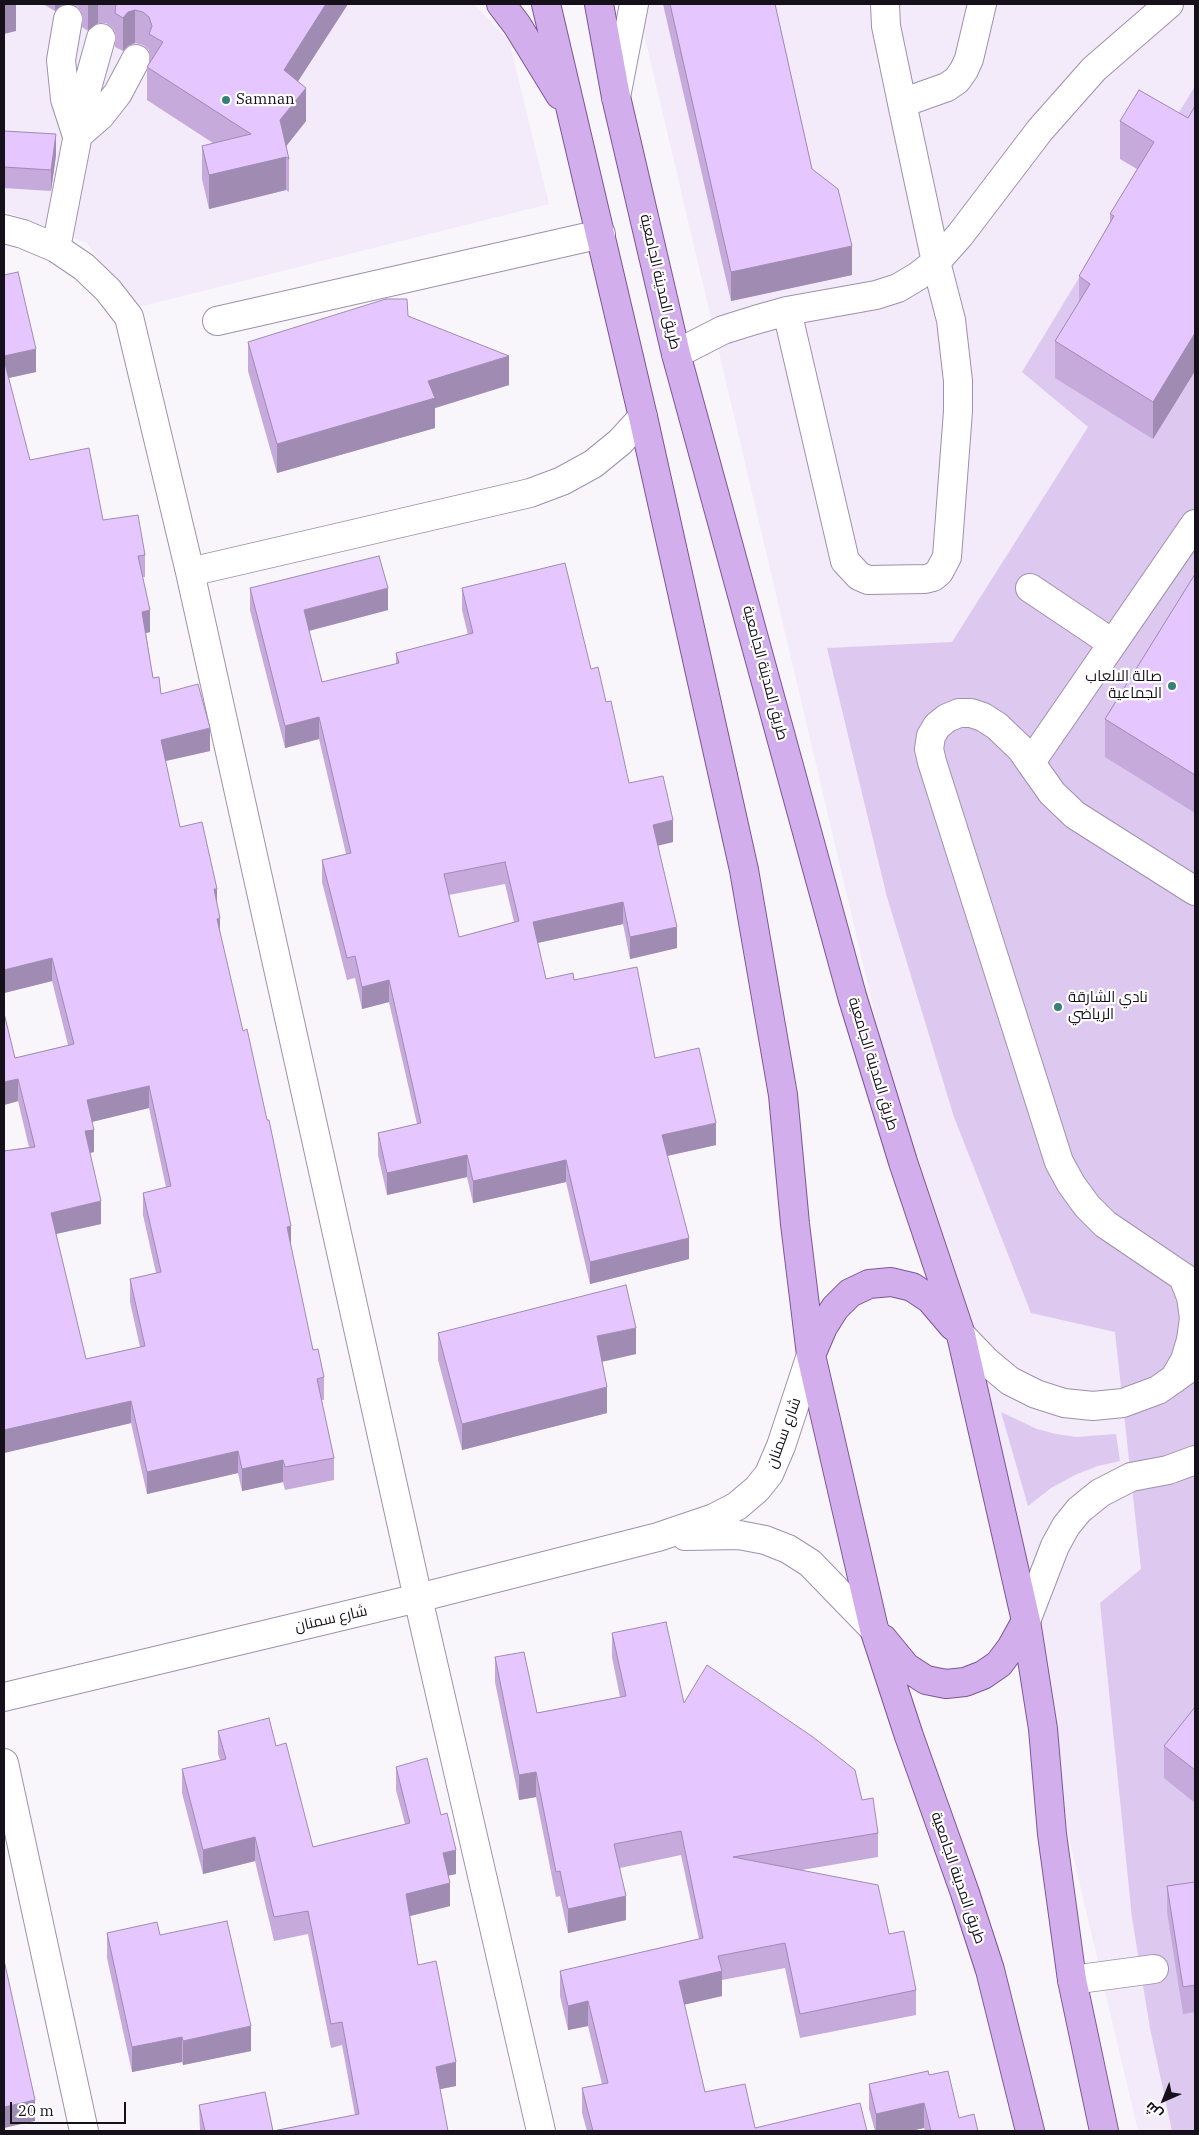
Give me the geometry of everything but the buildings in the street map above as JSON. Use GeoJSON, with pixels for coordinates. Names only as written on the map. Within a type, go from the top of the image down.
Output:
{"type":"FeatureCollection","features":[{"type":"Feature","properties":{"kind":"main road"},"geometry":{"type":"LineString","coordinates":[[502,4],[546,71],[573,119]]}},
{"type":"Feature","properties":{"kind":"main road"},"geometry":{"type":"LineString","coordinates":[[546,4],[643,417],[744,870],[783,1095],[795,1224],[812,1354]]}},
{"type":"Feature","properties":{"kind":"main road","name":"طريق المدينة الجامعية"},"geometry":{"type":"LineString","coordinates":[[599,4],[616,97],[676,354],[852,996],[903,1162],[961,1335],[1026,1621]]}},
{"type":"Feature","properties":{"kind":"main road"},"geometry":{"type":"LineString","coordinates":[[812,1354],[823,1327],[835,1308],[850,1293],[869,1284],[890,1282],[912,1287],[930,1299],[961,1335]]}},
{"type":"Feature","properties":{"kind":"main road","name":"طريق المدينة الجامعية"},"geometry":{"type":"LineString","coordinates":[[812,1354],[874,1629],[908,1736],[965,1893],[990,1970],[1030,2131]]}},
{"type":"Feature","properties":{"kind":"main road"},"geometry":{"type":"LineString","coordinates":[[874,1629],[906,1667],[926,1680],[946,1684],[965,1682],[983,1675],[999,1664],[1011,1648],[1026,1621]]}},
{"type":"Feature","properties":{"kind":"main road"},"geometry":{"type":"LineString","coordinates":[[1026,1621],[1043,1729],[1052,1834],[1072,1980],[1104,2131]]}},
{"type":"Feature","properties":{"kind":"street"},"geometry":{"type":"LineString","coordinates":[[616,97],[634,4]]}},
{"type":"Feature","properties":{"kind":"street"},"geometry":{"type":"LineString","coordinates":[[787,311],[845,561],[858,576],[868,580],[925,579],[933,577],[939,572],[947,557],[958,411],[958,381],[951,320],[936,262],[902,103],[886,26],[884,4]]}},
{"type":"Feature","properties":{"kind":"street"},"geometry":{"type":"LineString","coordinates":[[902,103],[947,87],[960,75],[969,59],[982,4]]}},
{"type":"Feature","properties":{"kind":"street"},"geometry":{"type":"LineString","coordinates":[[676,354],[723,330],[787,311],[876,295],[898,288],[918,276],[936,262],[960,235],[1040,130],[1094,69],[1169,4]]}},
{"type":"Feature","properties":{"kind":"street"},"geometry":{"type":"LineString","coordinates":[[68,19],[61,60],[65,99],[78,136]]}},
{"type":"Feature","properties":{"kind":"street"},"geometry":{"type":"LineString","coordinates":[[56,248],[87,88],[101,38]]}},
{"type":"Feature","properties":{"kind":"street"},"geometry":{"type":"LineString","coordinates":[[78,136],[100,116],[118,93],[136,59]]}},
{"type":"Feature","properties":{"kind":"street"},"geometry":{"type":"LineString","coordinates":[[4,229],[23,234],[56,248],[84,267],[108,290],[129,317],[190,572],[418,1598],[541,2131]]}},
{"type":"Feature","properties":{"kind":"street"},"geometry":{"type":"LineString","coordinates":[[217,321],[601,234]]}},
{"type":"Feature","properties":{"kind":"street"},"geometry":{"type":"LineString","coordinates":[[190,572],[530,493],[562,481],[593,464],[620,442],[643,417]]}},
{"type":"Feature","properties":{"kind":"street"},"geometry":{"type":"LineString","coordinates":[[1031,762],[1195,524]]}},
{"type":"Feature","properties":{"kind":"street"},"geometry":{"type":"LineString","coordinates":[[1030,588],[1112,643]]}},
{"type":"Feature","properties":{"kind":"street"},"geometry":{"type":"LineString","coordinates":[[961,1335],[986,1361],[1010,1381],[1036,1394],[1064,1403],[1093,1406],[1123,1403],[1158,1390],[1185,1371],[1185,1360],[1191,1340],[1194,1318],[1189,1281],[1105,1224],[1087,1206],[1071,1184],[1059,1162],[932,762],[929,749],[931,736],[937,726],[947,718],[959,713],[971,713],[983,717],[997,726],[1031,762],[1052,793],[1075,815],[1195,891]]}},
{"type":"Feature","properties":{"kind":"street","name":"شارع سمنان"},"geometry":{"type":"LineString","coordinates":[[4,1697],[418,1598],[658,1537],[714,1518],[737,1506],[757,1489],[769,1474],[781,1446],[812,1354]]}},
{"type":"Feature","properties":{"kind":"street"},"geometry":{"type":"LineString","coordinates":[[1026,1621],[1055,1546],[1066,1526],[1079,1510],[1100,1493],[1131,1477],[1168,1470],[1195,1460]]}},
{"type":"Feature","properties":{"kind":"street","name":"شارع سمنان"},"geometry":{"type":"LineString","coordinates":[[658,1537],[739,1535],[764,1540],[788,1549],[810,1563],[874,1629]]}},
{"type":"Feature","properties":{"kind":"street"},"geometry":{"type":"LineString","coordinates":[[4,1763],[84,2131]]}},
{"type":"Feature","properties":{"kind":"street"},"geometry":{"type":"LineString","coordinates":[[1072,1980],[1154,1968]]}},
{"type":"Feature","properties":{"kind":"shaded area"},"geometry":{"type":"Polygon","coordinates":[[[4,4],[474,4],[509,41],[549,204],[134,308],[87,243],[4,211],[4,4]]]}},
{"type":"Feature","properties":{"kind":"shaded area"},"geometry":{"type":"Polygon","coordinates":[[[637,4],[1195,4],[1195,2131],[1138,2131],[637,4]]]}},
{"type":"Feature","properties":{"kind":"shaded area","name":"نادي الشارقة الرياضي"},"geometry":{"type":"Polygon","coordinates":[[[1195,86],[1195,2131],[1172,2131],[1150,2028],[1132,1918],[1100,1603],[1141,1569],[1115,1332],[1031,1313],[954,1117],[887,897],[827,648],[952,642],[1088,427],[1022,372],[1195,86]]]}},
{"type":"Feature","properties":{"kind":"shaded area"},"geometry":{"type":"Polygon","coordinates":[[[1001,1412],[1037,1429],[1056,1434],[1076,1437],[1116,1434],[1120,1461],[1098,1466],[1077,1474],[1051,1488],[1028,1506],[1001,1412]]]}},
{"type":"Feature","properties":{"kind":"place","name":"Samnan"},"geometry":{"type":"Point","coordinates":[226,100]}},
{"type":"Feature","properties":{"kind":"place","name":"صالة الالعاب الجماعية"},"geometry":{"type":"Point","coordinates":[1172,686]}},
{"type":"Feature","properties":{"kind":"place","name":"نادي الشارقة الرياضي"},"geometry":{"type":"Point","coordinates":[1058,1007]}}]}
